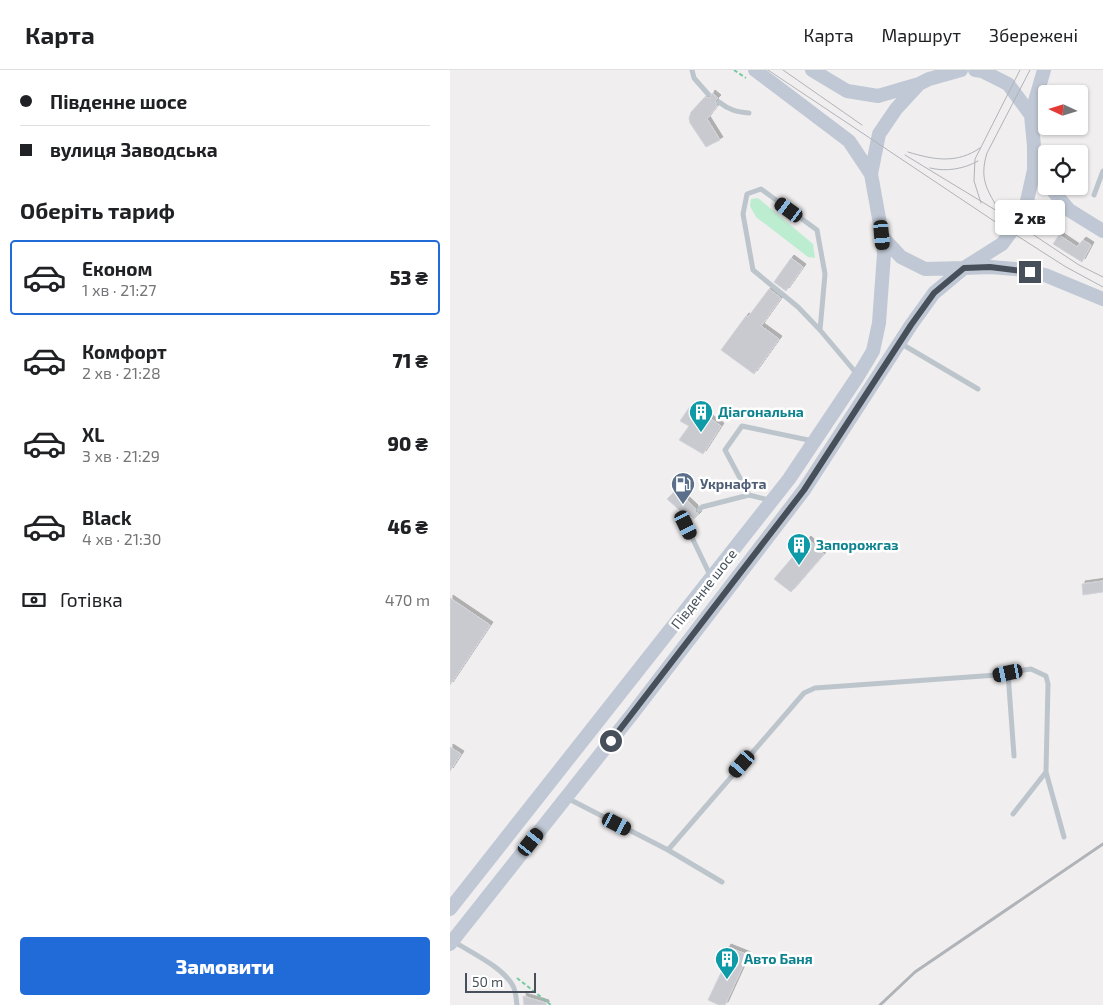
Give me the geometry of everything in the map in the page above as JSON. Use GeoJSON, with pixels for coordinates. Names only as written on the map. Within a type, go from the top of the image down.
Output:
{"type":"FeatureCollection","features":[{"type":"Feature","properties":{"kind":"main road"},"geometry":{"type":"LineString","coordinates":[[755,70],[849,141],[871,174]]}},
{"type":"Feature","properties":{"kind":"main road"},"geometry":{"type":"LineString","coordinates":[[812,70],[847,91],[878,96],[961,70]]}},
{"type":"Feature","properties":{"kind":"main road"},"geometry":{"type":"LineString","coordinates":[[975,70],[982,71],[1008,84],[1031,115]]}},
{"type":"Feature","properties":{"kind":"main road"},"geometry":{"type":"LineString","coordinates":[[1038,158],[1034,146],[1031,115],[1044,70]]}},
{"type":"Feature","properties":{"kind":"main road"},"geometry":{"type":"LineString","coordinates":[[871,174],[879,134],[896,109],[919,84]]}},
{"type":"Feature","properties":{"kind":"main road","name":"Південне шосе"},"geometry":{"type":"LineString","coordinates":[[451,942],[634,713],[804,490],[899,343],[934,293],[964,268],[1002,244],[1020,220],[1027,201],[1034,170],[1034,146]]}},
{"type":"Feature","properties":{"kind":"main road","name":"Південне шосе"},"geometry":{"type":"LineString","coordinates":[[452,907],[789,479],[873,351],[879,323],[884,254],[871,174]]}},
{"type":"Feature","properties":{"kind":"main road"},"geometry":{"type":"LineString","coordinates":[[1056,195],[1069,210],[1103,231]]}},
{"type":"Feature","properties":{"kind":"main road"},"geometry":{"type":"LineString","coordinates":[[882,235],[901,257],[925,269],[1015,269],[1045,275],[1103,299]]}},
{"type":"Feature","properties":{"kind":"main road"},"geometry":{"type":"LineString","coordinates":[[618,698],[634,713]]}},
{"type":"Feature","properties":{"kind":"main road"},"geometry":{"type":"LineString","coordinates":[[452,907],[472,916]]}},
{"type":"Feature","properties":{"kind":"lane"},"geometry":{"type":"LineString","coordinates":[[692,70],[694,78],[708,94]]}},
{"type":"Feature","properties":{"kind":"lane"},"geometry":{"type":"LineString","coordinates":[[719,102],[735,111],[748,113]]}},
{"type":"Feature","properties":{"kind":"lane"},"geometry":{"type":"LineString","coordinates":[[1094,195],[1103,171]]}},
{"type":"Feature","properties":{"kind":"lane"},"geometry":{"type":"LineString","coordinates":[[820,330],[825,274],[817,230],[761,189],[747,194],[743,214],[753,270],[798,307],[820,330],[858,376]]}},
{"type":"Feature","properties":{"kind":"lane"},"geometry":{"type":"LineString","coordinates":[[899,343],[978,389]]}},
{"type":"Feature","properties":{"kind":"lane"},"geometry":{"type":"LineString","coordinates":[[749,496],[725,450],[742,426],[814,441]]}},
{"type":"Feature","properties":{"kind":"lane"},"geometry":{"type":"LineString","coordinates":[[699,510],[702,507],[749,496],[772,501]]}},
{"type":"Feature","properties":{"kind":"lane"},"geometry":{"type":"LineString","coordinates":[[690,520],[686,525],[712,579]]}},
{"type":"Feature","properties":{"kind":"lane"},"geometry":{"type":"LineString","coordinates":[[668,850],[808,690],[997,675],[1031,669],[1046,676],[1048,684],[1046,772],[1064,837]]}},
{"type":"Feature","properties":{"kind":"lane"},"geometry":{"type":"LineString","coordinates":[[1008,673],[1014,756]]}},
{"type":"Feature","properties":{"kind":"lane"},"geometry":{"type":"LineString","coordinates":[[1013,814],[1046,772]]}},
{"type":"Feature","properties":{"kind":"lane"},"geometry":{"type":"LineString","coordinates":[[566,798],[668,850],[722,882]]}},
{"type":"Feature","properties":{"kind":"lane"},"geometry":{"type":"LineString","coordinates":[[451,942],[506,976],[513,986],[517,1005]]}},
{"type":"Feature","properties":{"kind":"green space"},"geometry":{"type":"Polygon","coordinates":[[[758,198],[813,244],[815,258],[808,257],[756,217],[750,206],[751,199],[758,198]]]}},
{"type":"Feature","properties":{"kind":"building"},"geometry":{"type":"Polygon","coordinates":[[[712,93],[718,98],[715,101],[717,106],[707,119],[720,140],[706,147],[690,123],[689,118],[691,112],[705,97],[710,98],[712,93]]]}},
{"type":"Feature","properties":{"kind":"building"},"geometry":{"type":"Polygon","coordinates":[[[1059,235],[1077,247],[1083,240],[1091,245],[1082,262],[1053,244],[1059,235]]]}},
{"type":"Feature","properties":{"kind":"building"},"geometry":{"type":"Polygon","coordinates":[[[791,258],[803,267],[786,291],[774,282],[791,258]]]}},
{"type":"Feature","properties":{"kind":"building"},"geometry":{"type":"Polygon","coordinates":[[[769,289],[781,298],[761,326],[779,339],[754,374],[721,350],[769,289]]]}},
{"type":"Feature","properties":{"kind":"building","name":"Діагональна"},"geometry":{"type":"Polygon","coordinates":[[[691,405],[721,426],[703,454],[679,440],[689,426],[680,421],[691,405]]]}},
{"type":"Feature","properties":{"kind":"building","name":"Укрнафта"},"geometry":{"type":"Polygon","coordinates":[[[676,490],[695,508],[695,512],[699,514],[694,519],[691,516],[687,517],[667,499],[676,490]]]}},
{"type":"Feature","properties":{"kind":"building","name":"Запорожгаз"},"geometry":{"type":"Polygon","coordinates":[[[808,539],[824,554],[791,592],[774,579],[808,539]]]}},
{"type":"Feature","properties":{"kind":"building"},"geometry":{"type":"Polygon","coordinates":[[[1103,581],[1103,592],[1083,595],[1082,584],[1103,581]]]}},
{"type":"Feature","properties":{"kind":"building"},"geometry":{"type":"Polygon","coordinates":[[[450,598],[490,625],[450,685],[450,598]]]}},
{"type":"Feature","properties":{"kind":"building"},"geometry":{"type":"Polygon","coordinates":[[[450,747],[461,754],[450,771],[450,747]]]}},
{"type":"Feature","properties":{"kind":"building","name":"Авто Баня"},"geometry":{"type":"Polygon","coordinates":[[[728,947],[748,955],[725,1005],[719,1005],[708,1000],[727,960],[723,958],[728,947]]]}},
{"type":"Feature","properties":{"kind":"building"},"geometry":{"type":"Polygon","coordinates":[[[523,996],[546,1003],[546,1005],[524,1005],[523,996]]]}},
{"type":"Feature","properties":{"kind":"tram line"},"geometry":{"type":"LineString","coordinates":[[768,70],[994,221],[1066,267],[1103,287]]}},
{"type":"Feature","properties":{"kind":"tram line"},"geometry":{"type":"LineString","coordinates":[[783,70],[862,125]]}},
{"type":"Feature","properties":{"kind":"tram line"},"geometry":{"type":"LineString","coordinates":[[981,203],[974,181],[975,159],[1020,70]]}},
{"type":"Feature","properties":{"kind":"tram line"},"geometry":{"type":"LineString","coordinates":[[1000,212],[986,184],[984,177],[985,162],[987,153],[1030,70]]}},
{"type":"Feature","properties":{"kind":"tram line"},"geometry":{"type":"LineString","coordinates":[[908,152],[945,159],[963,156],[980,148]]}},
{"type":"Feature","properties":{"kind":"tram line"},"geometry":{"type":"LineString","coordinates":[[905,155],[1002,214],[1079,265],[1103,277]]}},
{"type":"Feature","properties":{"kind":"tram line"},"geometry":{"type":"LineString","coordinates":[[930,168],[942,170],[955,169],[978,161]]}},
{"type":"Feature","properties":{"kind":"railway"},"geometry":{"type":"LineString","coordinates":[[880,1005],[915,972],[1103,844]]}},
{"type":"Feature","properties":{"kind":"place","name":"Діагональна"},"geometry":{"type":"Point","coordinates":[701,433]}},
{"type":"Feature","properties":{"kind":"place","name":"Укрнафта"},"geometry":{"type":"Point","coordinates":[683,505]}},
{"type":"Feature","properties":{"kind":"place","name":"Запорожгаз"},"geometry":{"type":"Point","coordinates":[799,566]}},
{"type":"Feature","properties":{"kind":"place","name":"Авто Баня"},"geometry":{"type":"Point","coordinates":[727,980]}},
{"type":"Feature","properties":{"kind":"route"},"geometry":{"type":"LineString","coordinates":[[611,741],[804,490],[911,325],[934,293],[964,268],[990,267],[1030,272]]}}]}
